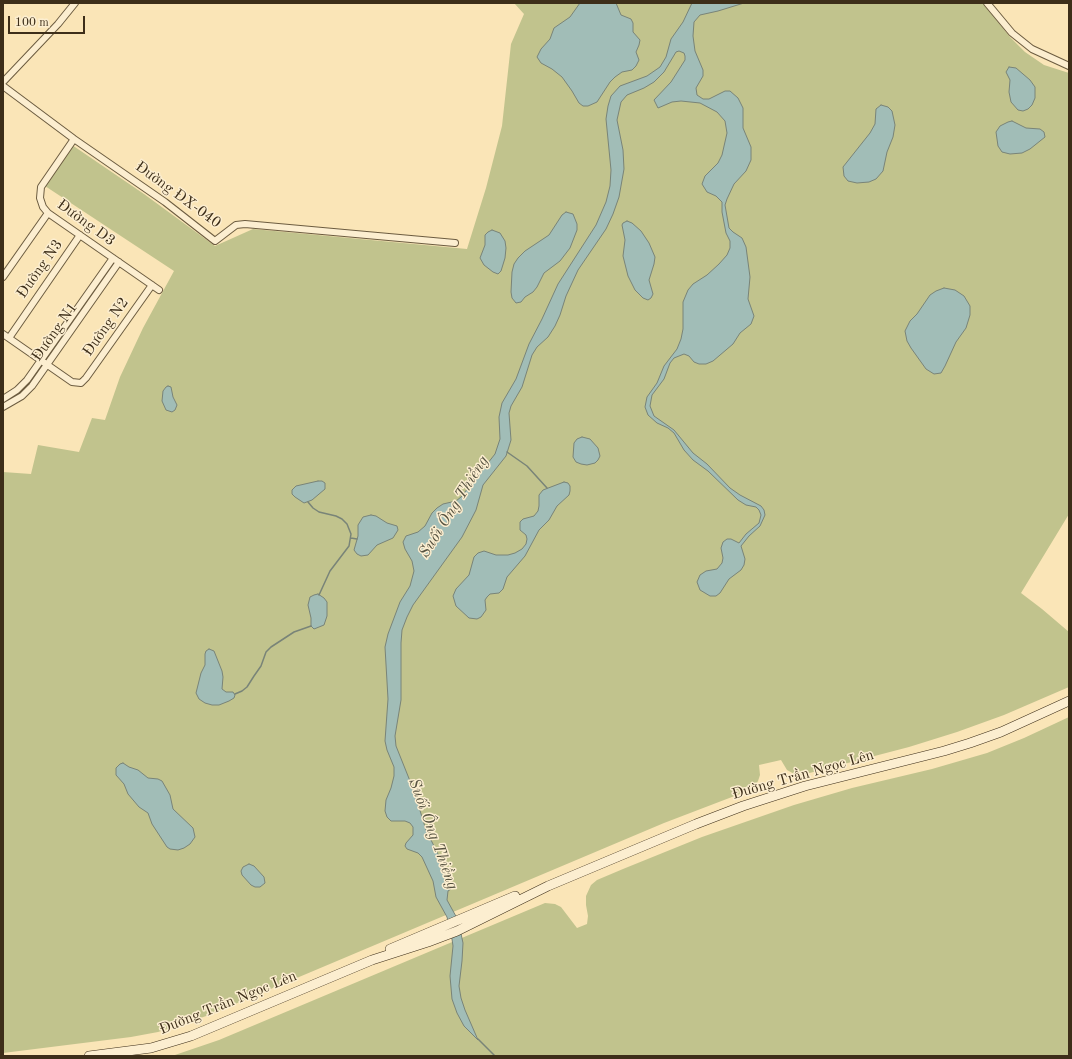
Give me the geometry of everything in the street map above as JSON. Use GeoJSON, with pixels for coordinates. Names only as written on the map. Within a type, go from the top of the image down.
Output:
{"type":"FeatureCollection","features":[{"type":"Feature","properties":{"kind":"street"},"geometry":{"type":"LineString","coordinates":[[3,82],[58,24],[75,3]]}},
{"type":"Feature","properties":{"kind":"street"},"geometry":{"type":"LineString","coordinates":[[987,3],[1012,33],[1032,49],[1069,66]]}},
{"type":"Feature","properties":{"kind":"street","name":"Đường ĐX-040"},"geometry":{"type":"LineString","coordinates":[[3,86],[74,139],[165,202],[215,241],[232,227],[245,224],[456,243]]}},
{"type":"Feature","properties":{"kind":"street","name":"Đường D3"},"geometry":{"type":"LineString","coordinates":[[74,139],[40,189],[43,208],[159,290]]}},
{"type":"Feature","properties":{"kind":"street"},"geometry":{"type":"LineString","coordinates":[[3,277],[48,213]]}},
{"type":"Feature","properties":{"kind":"street","name":"Đường N3"},"geometry":{"type":"LineString","coordinates":[[6,336],[80,235]]}},
{"type":"Feature","properties":{"kind":"street","name":"Đường N1"},"geometry":{"type":"LineString","coordinates":[[3,399],[22,386],[113,258]]}},
{"type":"Feature","properties":{"kind":"street","name":"Đường N1"},"geometry":{"type":"LineString","coordinates":[[3,407],[16,400],[27,391],[119,262]]}},
{"type":"Feature","properties":{"kind":"street","name":"Đường N2"},"geometry":{"type":"LineString","coordinates":[[47,365],[72,382],[81,382],[86,378],[152,285]]}},
{"type":"Feature","properties":{"kind":"street"},"geometry":{"type":"LineString","coordinates":[[6,336],[47,365]]}},
{"type":"Feature","properties":{"kind":"street","name":"Đường Trần Ngọc Lên"},"geometry":{"type":"LineString","coordinates":[[89,1056],[151,1048],[183,1039],[372,960],[392,948],[461,924],[672,833],[743,806],[806,786],[970,743],[1001,732],[1069,701]]}},
{"type":"Feature","properties":{"kind":"green space"},"geometry":{"type":"Polygon","coordinates":[[[514,3],[983,3],[1010,37],[1025,52],[1044,65],[1069,73],[1069,514],[1021,593],[1069,632],[1069,687],[1004,715],[957,732],[909,747],[798,776],[787,770],[781,760],[759,765],[760,775],[758,781],[755,786],[745,792],[664,823],[209,1015],[183,1024],[158,1032],[131,1037],[3,1053],[3,472],[31,474],[38,445],[79,452],[92,418],[105,420],[120,377],[143,328],[174,271],[45,186],[72,145],[144,194],[215,246],[253,229],[467,249],[486,188],[502,126],[511,44],[524,14],[514,3]]]}},
{"type":"Feature","properties":{"kind":"green space"},"geometry":{"type":"Polygon","coordinates":[[[1069,717],[1069,1056],[172,1056],[219,1040],[545,903],[555,904],[561,907],[577,928],[587,924],[588,916],[586,896],[591,885],[597,880],[702,837],[794,805],[852,788],[932,769],[987,753],[1069,717]]]}},
{"type":"Feature","properties":{"kind":"water"},"geometry":{"type":"Polygon","coordinates":[[[580,3],[616,3],[621,15],[631,19],[633,23],[633,32],[640,40],[636,52],[639,60],[636,66],[632,70],[622,72],[615,77],[597,102],[588,106],[583,106],[579,103],[562,77],[541,63],[537,57],[541,49],[550,39],[554,28],[570,17],[580,3]]]}},
{"type":"Feature","properties":{"kind":"water"},"geometry":{"type":"Polygon","coordinates":[[[692,3],[744,3],[700,15],[694,22],[693,36],[695,51],[703,70],[703,76],[696,88],[697,95],[703,99],[709,99],[725,91],[730,91],[738,98],[743,108],[743,128],[751,147],[751,160],[746,171],[734,184],[725,205],[729,228],[742,238],[746,247],[750,277],[748,299],[754,316],[751,324],[740,333],[733,344],[713,361],[706,364],[699,364],[684,354],[674,358],[670,363],[664,379],[652,395],[650,406],[654,416],[674,430],[693,453],[707,464],[730,488],[761,506],[765,515],[760,526],[741,546],[745,559],[741,570],[729,579],[720,593],[716,596],[710,596],[700,590],[697,582],[700,575],[706,571],[717,569],[722,563],[723,558],[721,548],[723,542],[727,539],[731,539],[739,543],[746,534],[759,523],[761,515],[756,507],[746,505],[738,500],[708,471],[693,460],[684,450],[674,433],[668,428],[657,423],[648,415],[645,407],[647,397],[657,383],[664,366],[677,349],[681,339],[683,329],[683,302],[688,290],[693,284],[707,275],[719,264],[727,255],[730,248],[730,241],[726,233],[722,212],[722,202],[716,196],[707,192],[702,184],[705,176],[718,163],[722,155],[727,133],[725,121],[717,112],[700,103],[681,101],[672,102],[658,108],[654,100],[671,82],[685,60],[684,53],[679,51],[676,52],[664,72],[654,82],[627,95],[621,102],[617,120],[623,150],[624,169],[619,197],[613,214],[606,229],[578,270],[566,296],[555,326],[548,337],[537,347],[532,355],[522,387],[511,406],[509,413],[511,440],[506,456],[483,485],[476,510],[462,537],[413,605],[402,630],[401,700],[395,736],[396,746],[414,791],[426,830],[441,860],[451,889],[448,891],[447,900],[458,920],[463,943],[459,986],[461,998],[478,1040],[464,1026],[452,999],[450,976],[453,946],[447,917],[436,897],[433,881],[422,857],[418,853],[407,849],[405,846],[413,835],[413,827],[410,823],[405,821],[391,821],[387,817],[385,811],[386,800],[394,776],[394,767],[385,741],[388,699],[385,647],[388,634],[400,602],[410,586],[414,571],[412,561],[403,542],[406,536],[418,532],[425,526],[432,513],[437,508],[443,504],[456,501],[461,497],[495,454],[500,439],[499,417],[502,403],[516,379],[529,344],[558,284],[596,225],[606,202],[610,186],[611,170],[606,119],[611,96],[620,86],[647,76],[660,67],[666,57],[671,39],[683,22],[692,3]]]}},
{"type":"Feature","properties":{"kind":"water"},"geometry":{"type":"Polygon","coordinates":[[[1009,67],[1016,68],[1030,80],[1035,87],[1035,98],[1032,105],[1023,111],[1018,110],[1011,102],[1009,92],[1010,80],[1006,72],[1009,67]]]}},
{"type":"Feature","properties":{"kind":"water"},"geometry":{"type":"Polygon","coordinates":[[[881,105],[888,107],[892,111],[895,125],[883,171],[876,179],[869,182],[857,183],[848,181],[844,176],[843,167],[870,133],[875,124],[876,109],[881,105]]]}},
{"type":"Feature","properties":{"kind":"water"},"geometry":{"type":"Polygon","coordinates":[[[1012,121],[1026,128],[1040,129],[1044,132],[1045,137],[1030,149],[1022,153],[1010,154],[1002,152],[998,146],[996,132],[1000,126],[1012,121]]]}},
{"type":"Feature","properties":{"kind":"water"},"geometry":{"type":"Polygon","coordinates":[[[566,212],[573,214],[577,224],[577,230],[570,248],[560,261],[544,273],[533,292],[525,297],[521,302],[516,303],[512,298],[511,292],[514,264],[525,251],[549,235],[562,215],[566,212]]]}},
{"type":"Feature","properties":{"kind":"water"},"geometry":{"type":"Polygon","coordinates":[[[627,221],[632,223],[641,231],[649,243],[655,257],[649,280],[653,294],[648,300],[643,298],[635,290],[628,276],[623,256],[625,240],[622,225],[627,221]]]}},
{"type":"Feature","properties":{"kind":"water"},"geometry":{"type":"Polygon","coordinates":[[[492,230],[500,233],[505,241],[506,248],[501,271],[498,274],[484,265],[480,258],[485,245],[485,235],[492,230]]]}},
{"type":"Feature","properties":{"kind":"water"},"geometry":{"type":"Polygon","coordinates":[[[944,288],[955,290],[964,296],[970,306],[970,315],[966,328],[956,342],[941,373],[934,374],[926,369],[911,348],[907,341],[905,331],[910,321],[917,314],[930,295],[944,288]]]}},
{"type":"Feature","properties":{"kind":"water"},"geometry":{"type":"Polygon","coordinates":[[[168,386],[171,387],[173,397],[177,405],[175,410],[172,412],[166,410],[162,401],[163,391],[168,386]]]}},
{"type":"Feature","properties":{"kind":"water"},"geometry":{"type":"Polygon","coordinates":[[[582,437],[590,439],[598,448],[600,456],[595,463],[587,465],[581,464],[576,462],[573,457],[574,443],[577,439],[582,437]]]}},
{"type":"Feature","properties":{"kind":"water"},"geometry":{"type":"Polygon","coordinates":[[[318,481],[325,483],[325,489],[312,500],[304,503],[292,494],[292,490],[296,486],[318,481]]]}},
{"type":"Feature","properties":{"kind":"water"},"geometry":{"type":"Polygon","coordinates":[[[564,482],[568,483],[570,486],[569,495],[557,506],[549,520],[539,530],[525,556],[507,577],[503,589],[499,593],[490,594],[487,597],[485,600],[486,610],[481,617],[477,619],[469,618],[456,606],[453,596],[456,589],[469,575],[474,557],[478,553],[484,551],[496,555],[508,555],[522,549],[526,544],[527,539],[526,535],[520,530],[520,522],[523,519],[534,516],[538,511],[539,495],[543,490],[564,482]]]}},
{"type":"Feature","properties":{"kind":"water"},"geometry":{"type":"Polygon","coordinates":[[[371,515],[397,526],[398,530],[393,538],[377,545],[368,555],[361,556],[354,550],[358,536],[358,525],[363,517],[371,515]]]}},
{"type":"Feature","properties":{"kind":"water"},"geometry":{"type":"Polygon","coordinates":[[[318,594],[327,602],[327,616],[324,625],[314,629],[311,626],[308,605],[310,597],[318,594]]]}},
{"type":"Feature","properties":{"kind":"water"},"geometry":{"type":"Polygon","coordinates":[[[209,649],[214,651],[222,671],[222,689],[226,692],[233,692],[235,695],[234,698],[219,705],[205,703],[199,699],[196,693],[201,673],[205,665],[205,654],[209,649]]]}},
{"type":"Feature","properties":{"kind":"water"},"geometry":{"type":"Polygon","coordinates":[[[123,763],[138,770],[148,778],[162,781],[170,795],[173,809],[193,828],[195,837],[190,844],[178,850],[167,847],[152,824],[148,813],[139,807],[128,794],[124,784],[116,775],[116,768],[123,763]]]}},
{"type":"Feature","properties":{"kind":"water"},"geometry":{"type":"Polygon","coordinates":[[[249,864],[254,866],[264,877],[265,883],[260,887],[251,885],[242,875],[241,871],[243,867],[249,864]]]}},
{"type":"Feature","properties":{"kind":"waterway"},"geometry":{"type":"LineString","coordinates":[[507,452],[527,466],[547,488]]}},
{"type":"Feature","properties":{"kind":"waterway"},"geometry":{"type":"LineString","coordinates":[[308,502],[319,512],[342,519],[347,524],[351,534],[349,546],[330,571],[319,595]]}},
{"type":"Feature","properties":{"kind":"waterway"},"geometry":{"type":"LineString","coordinates":[[351,538],[357,539]]}},
{"type":"Feature","properties":{"kind":"waterway"},"geometry":{"type":"LineString","coordinates":[[235,694],[247,687],[261,666],[266,652],[271,647],[294,632],[311,626]]}},
{"type":"Feature","properties":{"kind":"waterway","name":"Suối Ông Thiềng"},"geometry":{"type":"LineString","coordinates":[[478,1039],[495,1056]]}}]}
